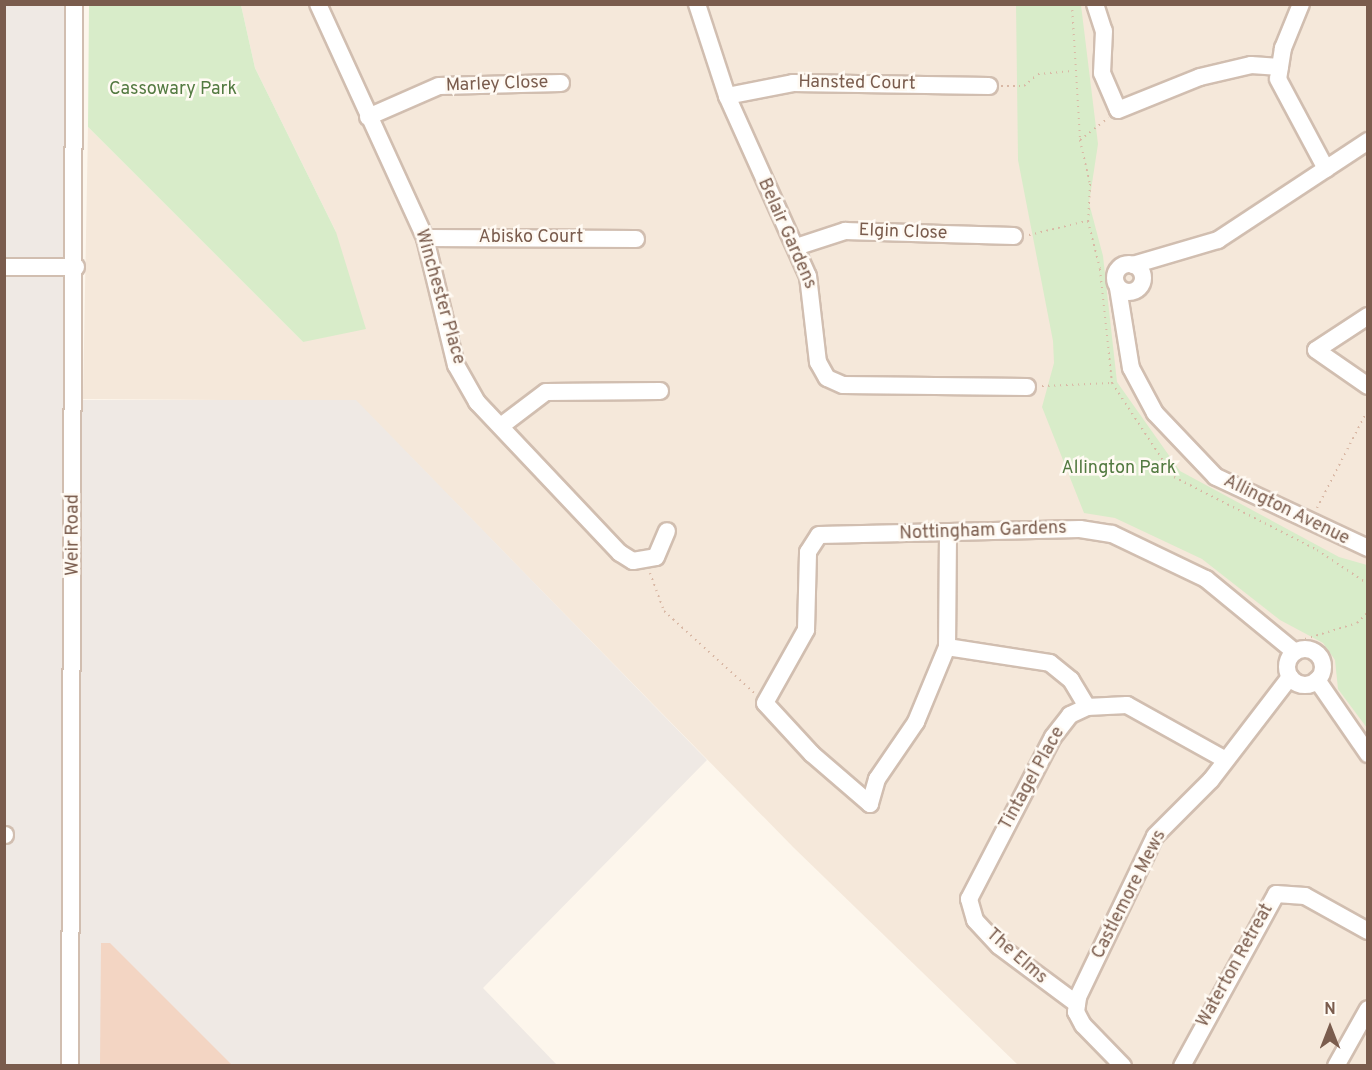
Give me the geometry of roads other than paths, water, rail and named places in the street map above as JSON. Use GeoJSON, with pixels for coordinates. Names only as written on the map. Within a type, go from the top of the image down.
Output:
{"type":"FeatureCollection","features":[{"type":"Feature","properties":{"kind":"street","name":"Weir Road"},"geometry":{"type":"LineString","coordinates":[[70,1065],[76,267],[74,4]]}},
{"type":"Feature","properties":{"kind":"street","name":"Winchester Place"},"geometry":{"type":"LineString","coordinates":[[318,4],[425,238],[456,365],[477,402],[620,553],[646,562],[656,557],[667,531]]}},
{"type":"Feature","properties":{"kind":"street","name":"Belair Gardens"},"geometry":{"type":"LineString","coordinates":[[697,4],[727,96],[796,247],[813,293],[818,362],[833,382],[1027,387]]}},
{"type":"Feature","properties":{"kind":"street"},"geometry":{"type":"LineString","coordinates":[[1095,4],[1104,31],[1102,73],[1118,110],[1200,77],[1251,65],[1280,68]]}},
{"type":"Feature","properties":{"kind":"street"},"geometry":{"type":"LineString","coordinates":[[1301,4],[1278,79],[1299,125],[1326,169]]}},
{"type":"Feature","properties":{"kind":"street","name":"Marley Close"},"geometry":{"type":"LineString","coordinates":[[368,117],[439,86],[561,83]]}},
{"type":"Feature","properties":{"kind":"street","name":"Hansted Court"},"geometry":{"type":"LineString","coordinates":[[727,96],[793,83],[989,86]]}},
{"type":"Feature","properties":{"kind":"street"},"geometry":{"type":"LineString","coordinates":[[1125,290],[1117,270],[1138,269],[1218,240],[1368,141]]}},
{"type":"Feature","properties":{"kind":"street","name":"Elgin Close"},"geometry":{"type":"LineString","coordinates":[[796,247],[845,231],[1014,236]]}},
{"type":"Feature","properties":{"kind":"street","name":"Abisko Court"},"geometry":{"type":"LineString","coordinates":[[425,238],[636,239]]}},
{"type":"Feature","properties":{"kind":"street"},"geometry":{"type":"LineString","coordinates":[[4,267],[76,267]]}},
{"type":"Feature","properties":{"kind":"street"},"geometry":{"type":"LineString","coordinates":[[1125,290],[1138,269]]}},
{"type":"Feature","properties":{"kind":"street","name":"Allington Avenue"},"geometry":{"type":"LineString","coordinates":[[1125,290],[1123,316],[1131,368],[1155,413],[1216,477],[1310,523],[1368,548]]}},
{"type":"Feature","properties":{"kind":"street"},"geometry":{"type":"LineString","coordinates":[[1368,316],[1316,350],[1368,386]]}},
{"type":"Feature","properties":{"kind":"street"},"geometry":{"type":"LineString","coordinates":[[501,426],[546,392],[660,391]]}},
{"type":"Feature","properties":{"kind":"street","name":"Nottingham Gardens"},"geometry":{"type":"LineString","coordinates":[[946,647],[916,722],[877,779],[870,804],[812,754],[765,703],[806,630],[809,542],[819,535],[948,535],[1080,529],[1112,534],[1206,579],[1300,645]]}},
{"type":"Feature","properties":{"kind":"street"},"geometry":{"type":"LineString","coordinates":[[948,535],[946,647],[1050,663],[1071,680],[1087,707],[1127,705],[1224,759]]}},
{"type":"Feature","properties":{"kind":"street"},"geometry":{"type":"LineString","coordinates":[[1317,680],[1303,684],[1290,677],[1287,663],[1300,645],[1321,658],[1317,680],[1368,754]]}},
{"type":"Feature","properties":{"kind":"street","name":"Castlemore Mews"},"geometry":{"type":"LineString","coordinates":[[1077,1004],[1155,836],[1211,780],[1224,759],[1290,677]]}},
{"type":"Feature","properties":{"kind":"street","name":"Tintagel Place"},"geometry":{"type":"LineString","coordinates":[[969,899],[1053,737],[1070,715],[1087,707]]}},
{"type":"Feature","properties":{"kind":"street","name":"Waterton Retreat"},"geometry":{"type":"LineString","coordinates":[[1182,1065],[1276,894],[1305,896],[1368,931]]}},
{"type":"Feature","properties":{"kind":"street","name":"The Elms"},"geometry":{"type":"LineString","coordinates":[[969,899],[975,920],[999,946],[1077,1004]]}},
{"type":"Feature","properties":{"kind":"street"},"geometry":{"type":"LineString","coordinates":[[1077,1004],[1083,1025],[1123,1065]]}},
{"type":"Feature","properties":{"kind":"street"},"geometry":{"type":"LineString","coordinates":[[1336,1065],[1368,1009]]}},
{"type":"Feature","properties":{"kind":"park label","name":"Cassowary Park"},"geometry":{"type":"Point","coordinates":[173,90]}},
{"type":"Feature","properties":{"kind":"park label","name":"Allington Park"},"geometry":{"type":"Point","coordinates":[1119,469]}}]}
